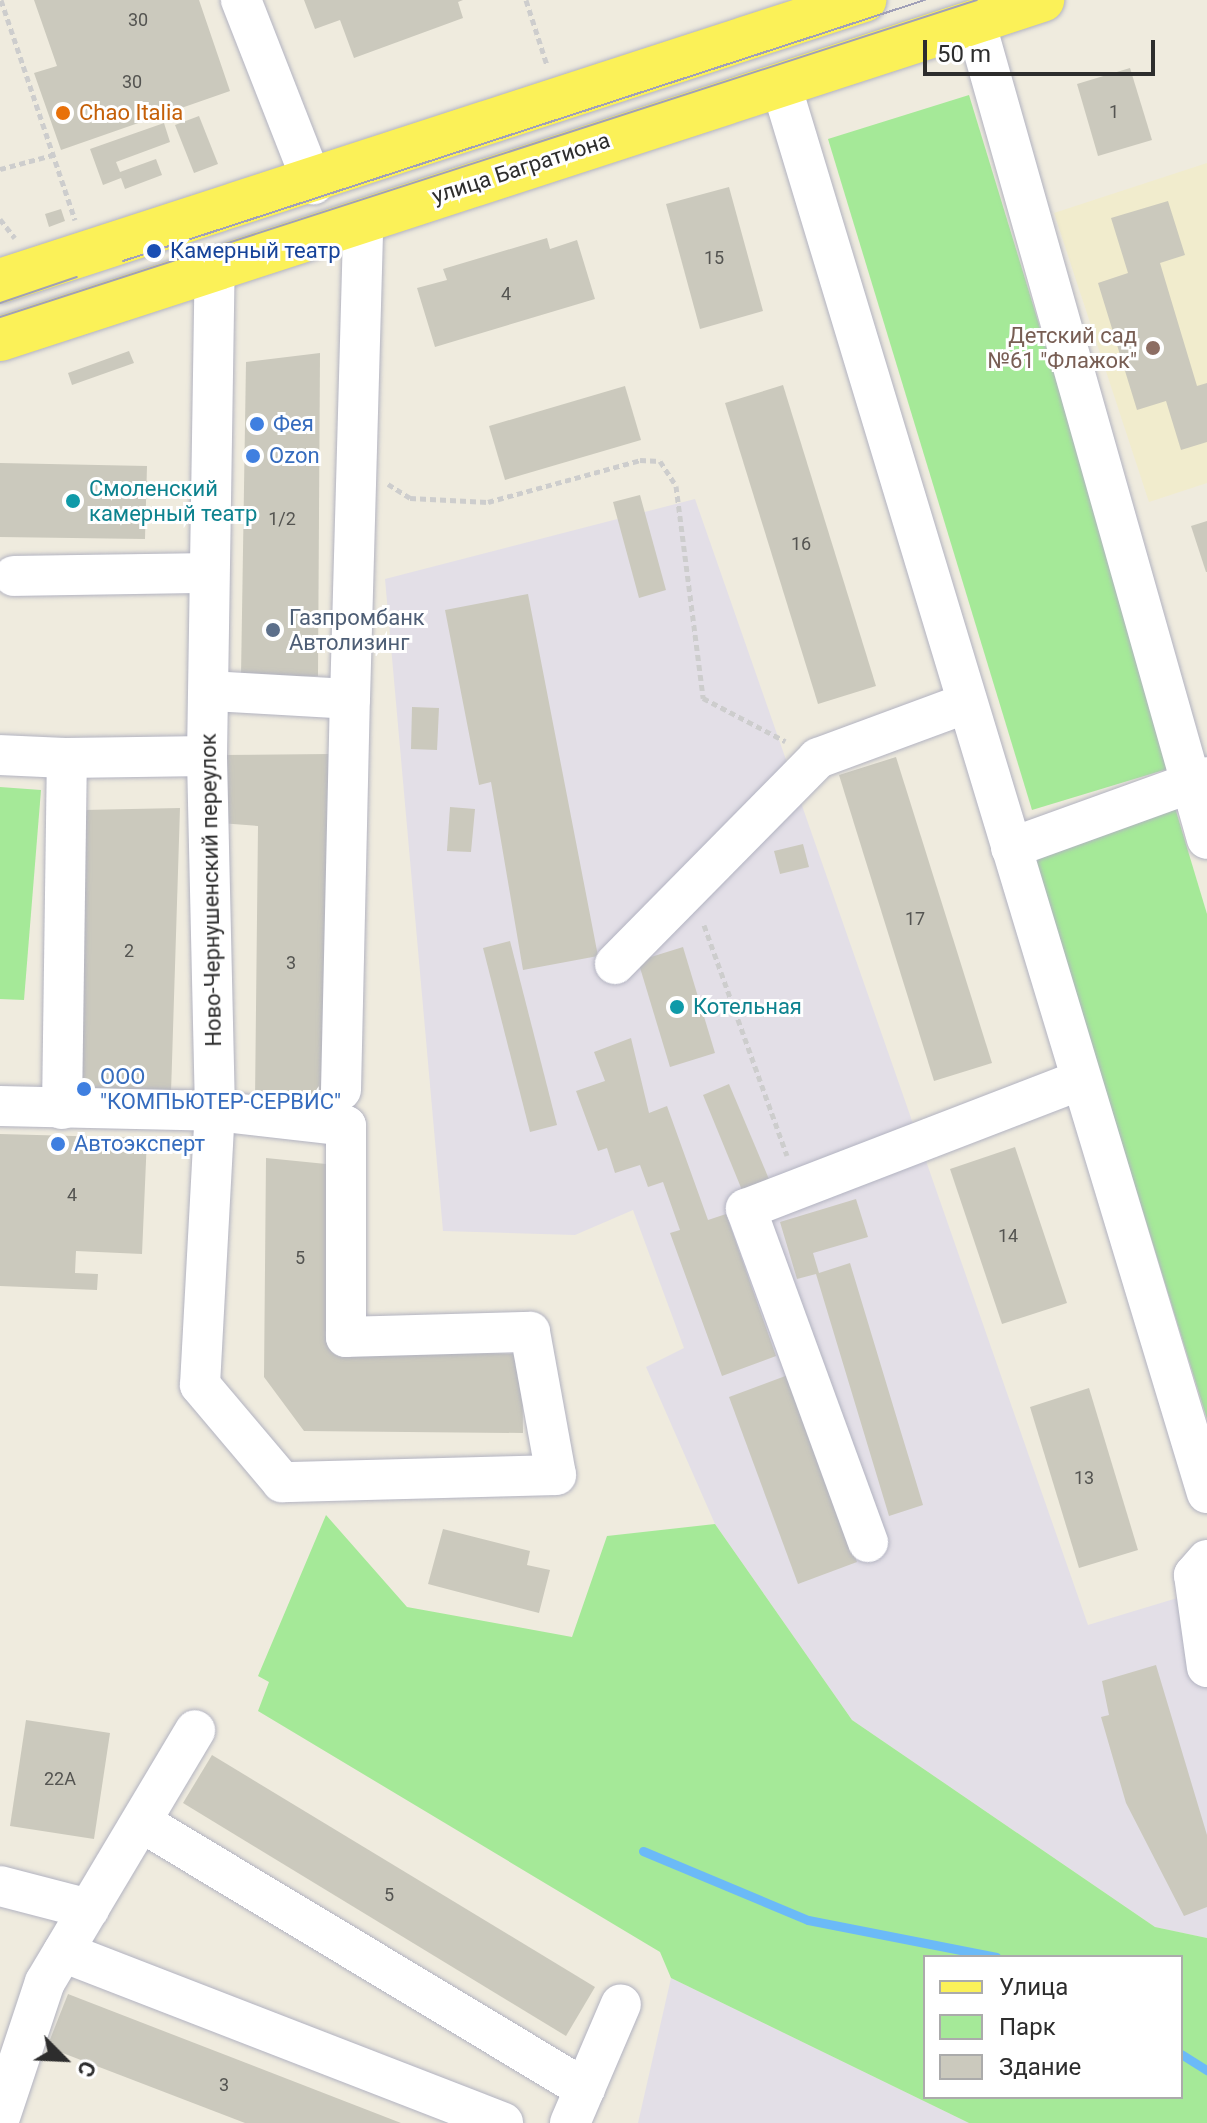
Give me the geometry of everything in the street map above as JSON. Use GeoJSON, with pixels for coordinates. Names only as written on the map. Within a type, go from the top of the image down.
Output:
{"type":"FeatureCollection","features":[{"type":"Feature","properties":{"kind":"main road","name":"улица Багратиона"},"geometry":{"type":"LineString","coordinates":[[0,339],[1042,0]]}},
{"type":"Feature","properties":{"kind":"main road"},"geometry":{"type":"LineString","coordinates":[[0,281],[313,184],[842,4]]}},
{"type":"Feature","properties":{"kind":"street"},"geometry":{"type":"LineString","coordinates":[[241,0],[313,184]]}},
{"type":"Feature","properties":{"kind":"street"},"geometry":{"type":"LineString","coordinates":[[975,21],[1199,780],[1207,839]]}},
{"type":"Feature","properties":{"kind":"street"},"geometry":{"type":"LineString","coordinates":[[781,85],[1207,1493]]}},
{"type":"Feature","properties":{"kind":"street"},"geometry":{"type":"LineString","coordinates":[[341,1090],[354,462],[363,219]]}},
{"type":"Feature","properties":{"kind":"street","name":"Ново-Чернушенский переулок"},"geometry":{"type":"LineString","coordinates":[[215,269],[209,573],[211,691],[207,756],[215,1111],[200,1385],[282,1482],[556,1475],[530,1332],[346,1337],[346,1126],[215,1111]]}},
{"type":"Feature","properties":{"kind":"street"},"geometry":{"type":"LineString","coordinates":[[14,576],[209,573]]}},
{"type":"Feature","properties":{"kind":"street"},"geometry":{"type":"LineString","coordinates":[[211,691],[350,699]]}},
{"type":"Feature","properties":{"kind":"street"},"geometry":{"type":"LineString","coordinates":[[615,964],[818,758],[967,703]]}},
{"type":"Feature","properties":{"kind":"street"},"geometry":{"type":"LineString","coordinates":[[0,755],[67,758],[207,756]]}},
{"type":"Feature","properties":{"kind":"street"},"geometry":{"type":"LineString","coordinates":[[62,1109],[67,758]]}},
{"type":"Feature","properties":{"kind":"street"},"geometry":{"type":"LineString","coordinates":[[1011,848],[1199,780]]}},
{"type":"Feature","properties":{"kind":"street"},"geometry":{"type":"LineString","coordinates":[[868,1542],[746,1209],[1081,1080]]}},
{"type":"Feature","properties":{"kind":"street"},"geometry":{"type":"LineString","coordinates":[[0,1106],[215,1111]]}},
{"type":"Feature","properties":{"kind":"street"},"geometry":{"type":"LineString","coordinates":[[1207,1560],[1194,1575],[1207,1667]]}},
{"type":"Feature","properties":{"kind":"street"},"geometry":{"type":"LineString","coordinates":[[0,2117],[45,1982],[195,1730]]}},
{"type":"Feature","properties":{"kind":"street"},"geometry":{"type":"LineString","coordinates":[[141,1822],[578,2106],[621,2004]]}},
{"type":"Feature","properties":{"kind":"street"},"geometry":{"type":"LineString","coordinates":[[0,1886],[89,1909]]}},
{"type":"Feature","properties":{"kind":"street"},"geometry":{"type":"LineString","coordinates":[[63,1952],[503,2123]]}},
{"type":"Feature","properties":{"kind":"path"},"geometry":{"type":"LineString","coordinates":[[1,0],[79,232]]}},
{"type":"Feature","properties":{"kind":"path"},"geometry":{"type":"LineString","coordinates":[[526,0],[549,69]]}},
{"type":"Feature","properties":{"kind":"path"},"geometry":{"type":"LineString","coordinates":[[0,169],[53,155]]}},
{"type":"Feature","properties":{"kind":"path"},"geometry":{"type":"LineString","coordinates":[[0,219],[18,242]]}},
{"type":"Feature","properties":{"kind":"path"},"geometry":{"type":"LineString","coordinates":[[354,462],[410,498],[488,502],[640,460],[660,461],[676,486],[703,698],[818,758]]}},
{"type":"Feature","properties":{"kind":"path"},"geometry":{"type":"LineString","coordinates":[[691,887],[798,1187]]}},
{"type":"Feature","properties":{"kind":"shaded area","name":"Детский сад №61 \"Флажок\""},"geometry":{"type":"Polygon","coordinates":[[[1207,163],[1207,483],[1149,502],[1054,213],[1207,163]]]}},
{"type":"Feature","properties":{"kind":"shaded area"},"geometry":{"type":"Polygon","coordinates":[[[695,499],[1088,1625],[1207,1589],[1207,1938],[1155,1927],[852,1720],[715,1524],[646,1367],[684,1348],[633,1210],[575,1235],[443,1231],[385,579],[695,499]]]}},
{"type":"Feature","properties":{"kind":"shaded area"},"geometry":{"type":"Polygon","coordinates":[[[671,1978],[969,2123],[638,2123],[671,1978]]]}},
{"type":"Feature","properties":{"kind":"green space"},"geometry":{"type":"Polygon","coordinates":[[[969,95],[1174,767],[1032,810],[828,139],[969,95]]]}},
{"type":"Feature","properties":{"kind":"green space"},"geometry":{"type":"Polygon","coordinates":[[[0,787],[41,790],[24,1000],[0,999],[0,787]]]}},
{"type":"Feature","properties":{"kind":"green space"},"geometry":{"type":"Polygon","coordinates":[[[1173,801],[1207,914],[1207,1419],[1030,846],[1173,801]]]}},
{"type":"Feature","properties":{"kind":"green space"},"geometry":{"type":"Polygon","coordinates":[[[326,1515],[407,1607],[572,1637],[607,1536],[715,1524],[852,1720],[1155,1927],[1207,1938],[1207,2123],[969,2123],[671,1978],[660,1952],[258,1711],[269,1682],[258,1676],[326,1515]]]}},
{"type":"Feature","properties":{"kind":"building"},"geometry":{"type":"Polygon","coordinates":[[[34,0],[199,0],[230,91],[61,150],[34,73],[57,66],[34,0]]]}},
{"type":"Feature","properties":{"kind":"building"},"geometry":{"type":"Polygon","coordinates":[[[304,0],[463,0],[458,2],[463,18],[354,58],[340,20],[315,29],[304,0]]]}},
{"type":"Feature","properties":{"kind":"building"},"geometry":{"type":"Polygon","coordinates":[[[1130,68],[1152,140],[1098,156],[1077,84],[1130,68]]]}},
{"type":"Feature","properties":{"kind":"building"},"geometry":{"type":"Polygon","coordinates":[[[199,116],[218,164],[194,173],[175,125],[199,116]]]}},
{"type":"Feature","properties":{"kind":"building"},"geometry":{"type":"Polygon","coordinates":[[[164,123],[170,142],[116,162],[120,172],[156,159],[162,175],[125,189],[121,178],[103,185],[90,149],[164,123]]]}},
{"type":"Feature","properties":{"kind":"building"},"geometry":{"type":"Polygon","coordinates":[[[729,187],[763,311],[700,329],[666,204],[729,187]]]}},
{"type":"Feature","properties":{"kind":"building"},"geometry":{"type":"Polygon","coordinates":[[[1168,201],[1185,255],[1160,263],[1197,386],[1207,383],[1207,442],[1181,450],[1166,401],[1137,410],[1098,283],[1128,273],[1111,218],[1168,201]]]}},
{"type":"Feature","properties":{"kind":"building"},"geometry":{"type":"Polygon","coordinates":[[[61,209],[65,221],[49,227],[45,214],[61,209]]]}},
{"type":"Feature","properties":{"kind":"building"},"geometry":{"type":"Polygon","coordinates":[[[547,238],[550,249],[577,240],[595,299],[435,347],[417,288],[447,280],[443,269],[547,238]]]}},
{"type":"Feature","properties":{"kind":"building"},"geometry":{"type":"Polygon","coordinates":[[[129,351],[134,363],[72,385],[68,373],[129,351]]]}},
{"type":"Feature","properties":{"kind":"building"},"geometry":{"type":"Polygon","coordinates":[[[320,353],[318,676],[241,677],[246,362],[320,353]]]}},
{"type":"Feature","properties":{"kind":"building"},"geometry":{"type":"Polygon","coordinates":[[[783,385],[876,686],[818,704],[725,403],[783,385]]]}},
{"type":"Feature","properties":{"kind":"building"},"geometry":{"type":"Polygon","coordinates":[[[625,386],[641,440],[505,480],[489,426],[625,386]]]}},
{"type":"Feature","properties":{"kind":"building","name":"Смоленский камерный театр"},"geometry":{"type":"Polygon","coordinates":[[[0,463],[147,466],[145,539],[0,537],[0,463]]]}},
{"type":"Feature","properties":{"kind":"building"},"geometry":{"type":"Polygon","coordinates":[[[640,495],[666,590],[639,598],[613,502],[640,495]]]}},
{"type":"Feature","properties":{"kind":"building"},"geometry":{"type":"Polygon","coordinates":[[[1207,521],[1207,572],[1206,572],[1191,526],[1207,521]]]}},
{"type":"Feature","properties":{"kind":"building"},"geometry":{"type":"Polygon","coordinates":[[[528,594],[598,956],[523,970],[491,782],[479,785],[445,610],[528,594]]]}},
{"type":"Feature","properties":{"kind":"building"},"geometry":{"type":"Polygon","coordinates":[[[412,707],[439,708],[437,750],[411,749],[412,707]]]}},
{"type":"Feature","properties":{"kind":"building"},"geometry":{"type":"Polygon","coordinates":[[[330,754],[324,1100],[255,1100],[258,826],[220,823],[222,755],[330,754]]]}},
{"type":"Feature","properties":{"kind":"building"},"geometry":{"type":"Polygon","coordinates":[[[896,757],[992,1063],[934,1081],[839,775],[896,757]]]}},
{"type":"Feature","properties":{"kind":"building"},"geometry":{"type":"Polygon","coordinates":[[[450,807],[475,809],[471,852],[447,851],[450,807]]]}},
{"type":"Feature","properties":{"kind":"building"},"geometry":{"type":"Polygon","coordinates":[[[180,808],[171,1093],[81,1092],[83,810],[180,808]]]}},
{"type":"Feature","properties":{"kind":"building"},"geometry":{"type":"Polygon","coordinates":[[[803,844],[809,867],[780,874],[774,851],[803,844]]]}},
{"type":"Feature","properties":{"kind":"building"},"geometry":{"type":"Polygon","coordinates":[[[510,941],[557,1125],[530,1132],[483,948],[510,941]]]}},
{"type":"Feature","properties":{"kind":"building","name":"Котельная"},"geometry":{"type":"Polygon","coordinates":[[[683,947],[715,1053],[670,1067],[638,961],[683,947]]]}},
{"type":"Feature","properties":{"kind":"building"},"geometry":{"type":"Polygon","coordinates":[[[631,1038],[649,1113],[667,1106],[708,1220],[726,1214],[776,1356],[722,1376],[670,1233],[680,1230],[663,1182],[648,1187],[640,1165],[615,1173],[607,1148],[598,1151],[576,1091],[605,1081],[594,1052],[631,1038]]]}},
{"type":"Feature","properties":{"kind":"building"},"geometry":{"type":"Polygon","coordinates":[[[729,1084],[771,1184],[744,1195],[703,1095],[729,1084]]]}},
{"type":"Feature","properties":{"kind":"building"},"geometry":{"type":"Polygon","coordinates":[[[0,1134],[147,1138],[142,1254],[76,1251],[75,1273],[98,1274],[97,1290],[0,1286],[0,1134]]]}},
{"type":"Feature","properties":{"kind":"building"},"geometry":{"type":"Polygon","coordinates":[[[1015,1147],[1067,1303],[1002,1324],[950,1169],[1015,1147]]]}},
{"type":"Feature","properties":{"kind":"building"},"geometry":{"type":"Polygon","coordinates":[[[266,1158],[336,1165],[335,1350],[522,1354],[523,1433],[304,1431],[264,1377],[266,1158]]]}},
{"type":"Feature","properties":{"kind":"building"},"geometry":{"type":"Polygon","coordinates":[[[856,1199],[868,1237],[813,1253],[819,1273],[850,1263],[923,1505],[889,1516],[816,1274],[797,1279],[780,1222],[856,1199]]]}},
{"type":"Feature","properties":{"kind":"building"},"geometry":{"type":"Polygon","coordinates":[[[788,1375],[857,1562],[798,1584],[729,1397],[788,1375]]]}},
{"type":"Feature","properties":{"kind":"building"},"geometry":{"type":"Polygon","coordinates":[[[1089,1388],[1138,1550],[1079,1568],[1030,1407],[1089,1388]]]}},
{"type":"Feature","properties":{"kind":"building"},"geometry":{"type":"Polygon","coordinates":[[[443,1529],[530,1551],[527,1565],[550,1570],[539,1613],[428,1584],[443,1529]]]}},
{"type":"Feature","properties":{"kind":"building"},"geometry":{"type":"Polygon","coordinates":[[[1156,1665],[1207,1835],[1207,1907],[1184,1916],[1126,1803],[1101,1717],[1109,1715],[1102,1681],[1156,1665]]]}},
{"type":"Feature","properties":{"kind":"building"},"geometry":{"type":"Polygon","coordinates":[[[26,1720],[110,1733],[94,1839],[10,1826],[26,1720]]]}},
{"type":"Feature","properties":{"kind":"building"},"geometry":{"type":"Polygon","coordinates":[[[212,1755],[595,1987],[566,2036],[183,1803],[212,1755]]]}},
{"type":"Feature","properties":{"kind":"building"},"geometry":{"type":"Polygon","coordinates":[[[68,1994],[401,2123],[245,2123],[47,2047],[68,1994]]]}},
{"type":"Feature","properties":{"kind":"waterway"},"geometry":{"type":"LineString","coordinates":[[643,1851],[808,1920],[986,1955]]}},
{"type":"Feature","properties":{"kind":"waterway"},"geometry":{"type":"LineString","coordinates":[[1183,2055],[1207,2070]]}},
{"type":"Feature","properties":{"kind":"tram line"},"geometry":{"type":"LineString","coordinates":[[123,261],[925,0]]}},
{"type":"Feature","properties":{"kind":"tram line"},"geometry":{"type":"LineString","coordinates":[[0,317],[977,0]]}},
{"type":"Feature","properties":{"kind":"tram line"},"geometry":{"type":"LineString","coordinates":[[0,303],[77,277]]}},
{"type":"Feature","properties":{"kind":"place","name":"Chao Italia"},"geometry":{"type":"Point","coordinates":[63,113]}},
{"type":"Feature","properties":{"kind":"place","name":"Камерный театр"},"geometry":{"type":"Point","coordinates":[154,251]}},
{"type":"Feature","properties":{"kind":"place","name":"Детский сад №61 \"Флажок\""},"geometry":{"type":"Point","coordinates":[1153,348]}},
{"type":"Feature","properties":{"kind":"place","name":"Фея"},"geometry":{"type":"Point","coordinates":[257,424]}},
{"type":"Feature","properties":{"kind":"place","name":"Ozon"},"geometry":{"type":"Point","coordinates":[253,456]}},
{"type":"Feature","properties":{"kind":"place","name":"Смоленский камерный театр"},"geometry":{"type":"Point","coordinates":[73,501]}},
{"type":"Feature","properties":{"kind":"place","name":"Газпромбанк Автолизинг"},"geometry":{"type":"Point","coordinates":[273,630]}},
{"type":"Feature","properties":{"kind":"place","name":"Котельная"},"geometry":{"type":"Point","coordinates":[677,1007]}},
{"type":"Feature","properties":{"kind":"place","name":"ООО \"КОМПЬЮТЕР-СЕРВИС\""},"geometry":{"type":"Point","coordinates":[84,1089]}},
{"type":"Feature","properties":{"kind":"place","name":"Автоэксперт"},"geometry":{"type":"Point","coordinates":[58,1144]}}]}
